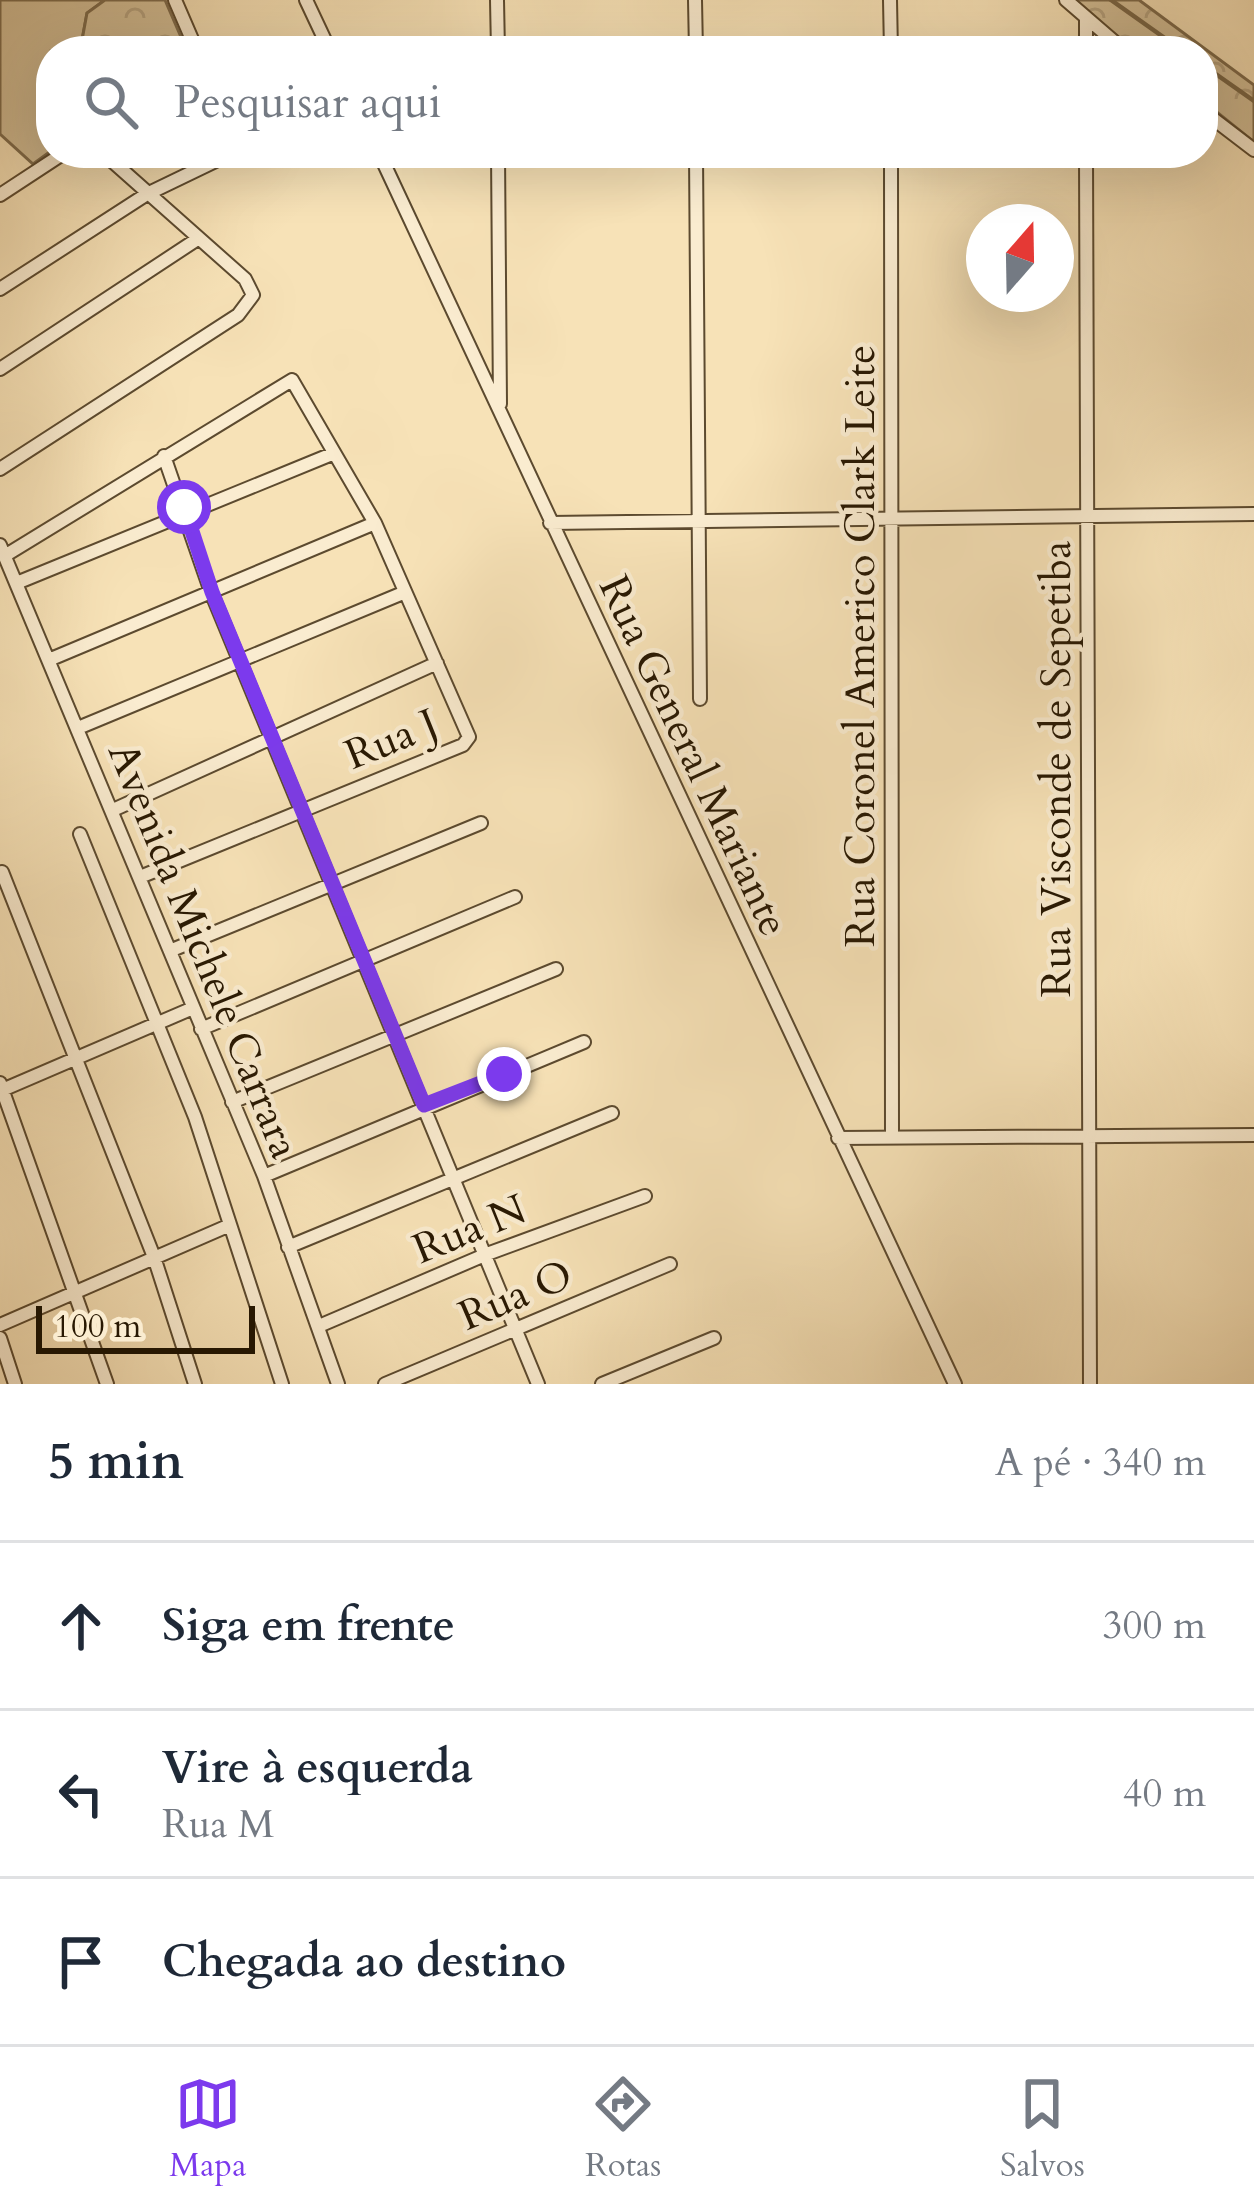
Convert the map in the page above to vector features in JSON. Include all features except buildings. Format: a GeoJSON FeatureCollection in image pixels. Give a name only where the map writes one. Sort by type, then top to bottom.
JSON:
{"type":"FeatureCollection","features":[{"type":"Feature","properties":{"kind":"street"},"geometry":{"type":"LineString","coordinates":[[175,0],[191,36]]}},
{"type":"Feature","properties":{"kind":"street"},"geometry":{"type":"LineString","coordinates":[[306,0],[323,36]]}},
{"type":"Feature","properties":{"kind":"street"},"geometry":{"type":"LineString","coordinates":[[497,0],[497,36]]}},
{"type":"Feature","properties":{"kind":"street"},"geometry":{"type":"LineString","coordinates":[[695,0],[695,36]]}},
{"type":"Feature","properties":{"kind":"street"},"geometry":{"type":"LineString","coordinates":[[890,0],[891,36]]}},
{"type":"Feature","properties":{"kind":"street"},"geometry":{"type":"LineString","coordinates":[[1066,0],[1106,36]]}},
{"type":"Feature","properties":{"kind":"street"},"geometry":{"type":"LineString","coordinates":[[1086,20],[1086,36]]}},
{"type":"Feature","properties":{"kind":"street"},"geometry":{"type":"LineString","coordinates":[[1218,122],[1254,150]]}},
{"type":"Feature","properties":{"kind":"street"},"geometry":{"type":"LineString","coordinates":[[0,195],[41,168]]}},
{"type":"Feature","properties":{"kind":"street"},"geometry":{"type":"LineString","coordinates":[[0,470],[238,315],[253,296],[250,284],[119,168]]}},
{"type":"Feature","properties":{"kind":"street"},"geometry":{"type":"LineString","coordinates":[[0,289],[147,194],[201,168]]}},
{"type":"Feature","properties":{"kind":"street","name":"Rua General Mariante"},"geometry":{"type":"LineString","coordinates":[[386,168],[955,1384]]}},
{"type":"Feature","properties":{"kind":"street"},"geometry":{"type":"LineString","coordinates":[[498,168],[500,410]]}},
{"type":"Feature","properties":{"kind":"street"},"geometry":{"type":"LineString","coordinates":[[696,168],[700,699]]}},
{"type":"Feature","properties":{"kind":"street","name":"Rua Coronel Americo Clark Leite"},"geometry":{"type":"LineString","coordinates":[[891,168],[892,1138]]}},
{"type":"Feature","properties":{"kind":"street","name":"Rua Visconde de Sepetiba"},"geometry":{"type":"LineString","coordinates":[[1086,168],[1090,1384]]}},
{"type":"Feature","properties":{"kind":"street"},"geometry":{"type":"LineString","coordinates":[[0,369],[196,240]]}},
{"type":"Feature","properties":{"kind":"street"},"geometry":{"type":"LineString","coordinates":[[3,550],[288,379],[296,382],[332,454],[376,523],[437,663],[113,810]]}},
{"type":"Feature","properties":{"kind":"street"},"geometry":{"type":"LineString","coordinates":[[19,582],[332,454]]}},
{"type":"Feature","properties":{"kind":"street"},"geometry":{"type":"LineString","coordinates":[[164,456],[212,592],[538,1384]]}},
{"type":"Feature","properties":{"kind":"street"},"geometry":{"type":"LineString","coordinates":[[550,523],[1254,514]]}},
{"type":"Feature","properties":{"kind":"street"},"geometry":{"type":"LineString","coordinates":[[51,659],[376,523]]}},
{"type":"Feature","properties":{"kind":"street","name":"Avenida Michele Carrara"},"geometry":{"type":"LineString","coordinates":[[3,550],[264,1176],[338,1384]]}},
{"type":"Feature","properties":{"kind":"street"},"geometry":{"type":"LineString","coordinates":[[78,728],[403,593]]}},
{"type":"Feature","properties":{"kind":"street","name":"Rua J"},"geometry":{"type":"LineString","coordinates":[[140,877],[468,742],[437,663]]}},
{"type":"Feature","properties":{"kind":"street"},"geometry":{"type":"LineString","coordinates":[[172,950],[481,824]]}},
{"type":"Feature","properties":{"kind":"street"},"geometry":{"type":"LineString","coordinates":[[80,834],[158,1022],[282,1384]]}},
{"type":"Feature","properties":{"kind":"street"},"geometry":{"type":"LineString","coordinates":[[2,872],[154,1257],[195,1384]]}},
{"type":"Feature","properties":{"kind":"street"},"geometry":{"type":"LineString","coordinates":[[201,1029],[515,897]]}},
{"type":"Feature","properties":{"kind":"street"},"geometry":{"type":"LineString","coordinates":[[232,1102],[556,969]]}},
{"type":"Feature","properties":{"kind":"street"},"geometry":{"type":"LineString","coordinates":[[107,1384],[1,1088],[193,1008]]}},
{"type":"Feature","properties":{"kind":"street"},"geometry":{"type":"LineString","coordinates":[[264,1176],[424,1105],[584,1042]]}},
{"type":"Feature","properties":{"kind":"street"},"geometry":{"type":"LineString","coordinates":[[288,1247],[612,1113]]}},
{"type":"Feature","properties":{"kind":"street"},"geometry":{"type":"LineString","coordinates":[[838,1138],[1254,1135]]}},
{"type":"Feature","properties":{"kind":"street","name":"Rua N"},"geometry":{"type":"LineString","coordinates":[[320,1326],[487,1254],[645,1196]]}},
{"type":"Feature","properties":{"kind":"street"},"geometry":{"type":"LineString","coordinates":[[0,1325],[230,1225]]}},
{"type":"Feature","properties":{"kind":"street","name":"Rua O"},"geometry":{"type":"LineString","coordinates":[[385,1384],[670,1264]]}},
{"type":"Feature","properties":{"kind":"street"},"geometry":{"type":"LineString","coordinates":[[0,1338],[15,1384]]}},
{"type":"Feature","properties":{"kind":"street"},"geometry":{"type":"LineString","coordinates":[[602,1384],[714,1338]]}},
{"type":"Feature","properties":{"kind":"green space"},"geometry":{"type":"Polygon","coordinates":[[[0,0],[105,0],[87,13],[83,36],[36,36],[36,162],[0,134],[0,0]]]}},
{"type":"Feature","properties":{"kind":"green space"},"geometry":{"type":"Polygon","coordinates":[[[105,0],[165,0],[181,36],[83,36],[87,13],[105,0]]]}},
{"type":"Feature","properties":{"kind":"green space"},"geometry":{"type":"Polygon","coordinates":[[[1073,0],[1139,0],[1188,36],[1117,36],[1073,0]]]}},
{"type":"Feature","properties":{"kind":"green space"},"geometry":{"type":"Polygon","coordinates":[[[1218,58],[1254,85],[1254,142],[1218,113],[1218,58]]]}},
{"type":"Feature","properties":{"kind":"waterway"},"geometry":{"type":"LineString","coordinates":[[1111,0],[1162,36]]}},
{"type":"Feature","properties":{"kind":"waterway"},"geometry":{"type":"LineString","coordinates":[[1218,76],[1254,101]]}},
{"type":"Feature","properties":{"kind":"route"},"geometry":{"type":"LineString","coordinates":[[184,507],[212,592],[424,1105],[504,1074]]}}]}
